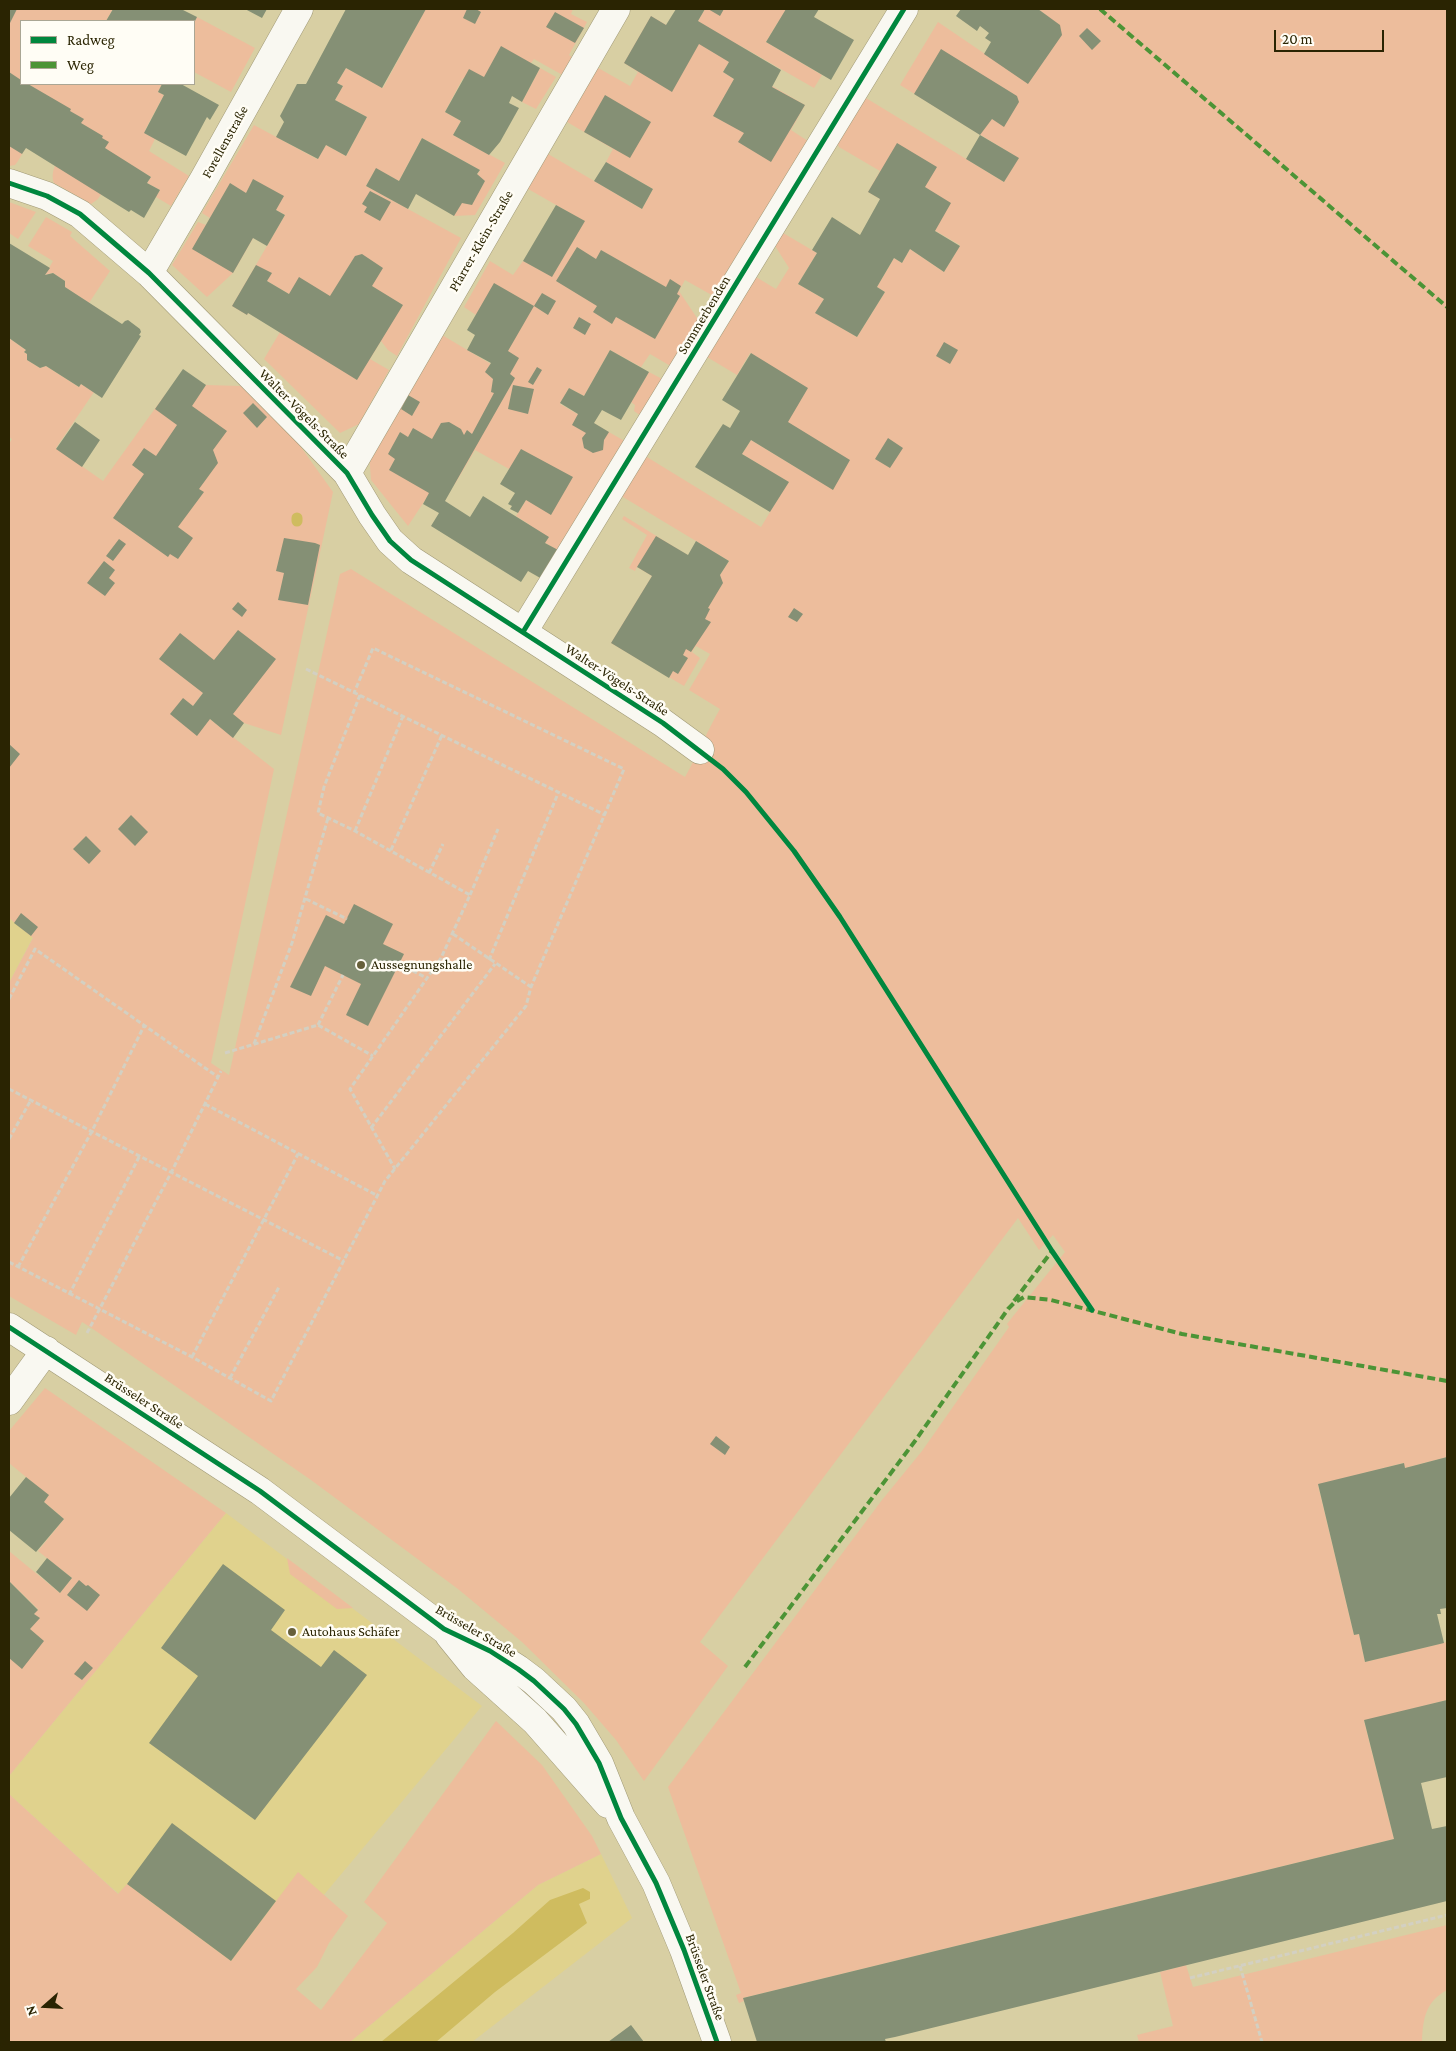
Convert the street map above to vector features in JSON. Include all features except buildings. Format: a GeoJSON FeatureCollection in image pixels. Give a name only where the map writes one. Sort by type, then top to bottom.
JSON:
{"type":"FeatureCollection","features":[{"type":"Feature","properties":{"kind":"street","name":"Forellenstraße"},"geometry":{"type":"LineString","coordinates":[[148,273],[204,180],[298,9]]}},
{"type":"Feature","properties":{"kind":"street","name":"Pfarrer-Klein-Straße"},"geometry":{"type":"LineString","coordinates":[[347,473],[616,9]]}},
{"type":"Feature","properties":{"kind":"street","name":"Sommerbenden"},"geometry":{"type":"LineString","coordinates":[[523,632],[904,9]]}},
{"type":"Feature","properties":{"kind":"street","name":"Walter-Vögels-Straße"},"geometry":{"type":"LineString","coordinates":[[9,183],[46,196],[80,214],[148,273],[347,473],[390,541],[411,560],[663,722],[700,750]]}},
{"type":"Feature","properties":{"kind":"street","name":"Brüsseler Straße"},"geometry":{"type":"LineString","coordinates":[[9,1327],[260,1491],[444,1629],[490,1651],[518,1669],[564,1709],[576,1724],[599,1763],[621,1818],[656,1883],[684,1950],[717,2042]]}},
{"type":"Feature","properties":{"kind":"street"},"geometry":{"type":"LineString","coordinates":[[9,1401],[46,1350]]}},
{"type":"Feature","properties":{"kind":"path"},"geometry":{"type":"LineString","coordinates":[[9,1262],[69,1295],[192,1357],[271,1401],[385,1181],[526,1006],[531,987],[624,769],[373,648],[354,693]]}},
{"type":"Feature","properties":{"kind":"path"},"geometry":{"type":"LineString","coordinates":[[306,669],[605,815]]}},
{"type":"Feature","properties":{"kind":"path"},"geometry":{"type":"LineString","coordinates":[[360,696],[324,787],[318,813],[355,830],[470,895]]}},
{"type":"Feature","properties":{"kind":"path"},"geometry":{"type":"LineString","coordinates":[[355,830],[403,716]]}},
{"type":"Feature","properties":{"kind":"path"},"geometry":{"type":"LineString","coordinates":[[391,850],[442,734]]}},
{"type":"Feature","properties":{"kind":"path"},"geometry":{"type":"LineString","coordinates":[[489,960],[559,791]]}},
{"type":"Feature","properties":{"kind":"path"},"geometry":{"type":"LineString","coordinates":[[254,1044],[292,943],[328,818]]}},
{"type":"Feature","properties":{"kind":"path"},"geometry":{"type":"LineString","coordinates":[[395,1170],[350,1089],[441,958],[498,829]]}},
{"type":"Feature","properties":{"kind":"path"},"geometry":{"type":"LineString","coordinates":[[430,873],[443,844]]}},
{"type":"Feature","properties":{"kind":"path"},"geometry":{"type":"LineString","coordinates":[[306,899],[347,919]]}},
{"type":"Feature","properties":{"kind":"path"},"geometry":{"type":"LineString","coordinates":[[453,934],[531,987]]}},
{"type":"Feature","properties":{"kind":"path"},"geometry":{"type":"LineString","coordinates":[[9,999],[35,949],[218,1077]]}},
{"type":"Feature","properties":{"kind":"path"},"geometry":{"type":"LineString","coordinates":[[399,964],[428,978]]}},
{"type":"Feature","properties":{"kind":"path"},"geometry":{"type":"LineString","coordinates":[[371,1128],[496,964]]}},
{"type":"Feature","properties":{"kind":"path"},"geometry":{"type":"LineString","coordinates":[[318,1025],[343,975]]}},
{"type":"Feature","properties":{"kind":"path"},"geometry":{"type":"LineString","coordinates":[[225,1053],[318,1025],[373,1056]]}},
{"type":"Feature","properties":{"kind":"path"},"geometry":{"type":"LineString","coordinates":[[18,1267],[92,1131],[144,1026]]}},
{"type":"Feature","properties":{"kind":"path"},"geometry":{"type":"LineString","coordinates":[[87,1333],[172,1171],[221,1071]]}},
{"type":"Feature","properties":{"kind":"path"},"geometry":{"type":"LineString","coordinates":[[9,1088],[344,1261]]}},
{"type":"Feature","properties":{"kind":"path"},"geometry":{"type":"LineString","coordinates":[[9,1139],[31,1100]]}},
{"type":"Feature","properties":{"kind":"path"},"geometry":{"type":"LineString","coordinates":[[205,1104],[378,1196]]}},
{"type":"Feature","properties":{"kind":"path"},"geometry":{"type":"LineString","coordinates":[[192,1357],[298,1154]]}},
{"type":"Feature","properties":{"kind":"path"},"geometry":{"type":"LineString","coordinates":[[69,1295],[140,1155]]}},
{"type":"Feature","properties":{"kind":"path"},"geometry":{"type":"LineString","coordinates":[[230,1378],[278,1287]]}},
{"type":"Feature","properties":{"kind":"path"},"geometry":{"type":"LineString","coordinates":[[1190,1978],[1447,1915]]}},
{"type":"Feature","properties":{"kind":"path"},"geometry":{"type":"LineString","coordinates":[[1240,1966],[1262,2042]]}},
{"type":"Feature","properties":{"kind":"shaded area"},"geometry":{"type":"Polygon","coordinates":[[[9,9],[113,9],[107,20],[20,20],[20,85],[162,85],[158,92],[164,95],[145,130],[165,141],[164,144],[155,139],[149,151],[189,176],[171,206],[156,197],[160,190],[147,183],[151,177],[123,160],[98,199],[91,204],[54,183],[53,171],[55,165],[73,137],[54,100],[18,161],[15,165],[9,166],[9,9]]]}},
{"type":"Feature","properties":{"kind":"shaded area"},"geometry":{"type":"Polygon","coordinates":[[[424,9],[573,9],[571,14],[587,22],[569,55],[576,60],[566,77],[534,59],[531,63],[479,86],[463,78],[445,112],[461,121],[453,135],[505,163],[475,215],[454,216],[480,170],[422,138],[399,181],[376,169],[366,186],[461,238],[397,356],[388,350],[381,341],[370,359],[389,370],[359,424],[340,433],[264,359],[299,300],[267,281],[247,315],[232,306],[285,215],[271,207],[233,273],[207,297],[172,265],[198,222],[206,225],[210,218],[202,213],[254,125],[317,159],[326,145],[346,156],[367,117],[335,100],[343,86],[337,83],[346,68],[383,88],[424,9]]]}},
{"type":"Feature","properties":{"kind":"shaded area"},"geometry":{"type":"Polygon","coordinates":[[[705,9],[795,9],[785,26],[778,22],[766,42],[822,75],[814,88],[739,45],[723,72],[734,79],[741,68],[805,105],[791,130],[811,143],[717,298],[685,280],[679,291],[701,324],[674,368],[650,354],[641,367],[610,350],[584,396],[569,388],[560,404],[628,443],[561,553],[527,531],[530,525],[516,516],[536,484],[475,450],[455,484],[441,476],[408,526],[371,480],[369,453],[437,332],[506,373],[508,352],[476,315],[464,307],[490,261],[513,275],[523,261],[552,276],[584,221],[523,186],[543,151],[642,209],[653,189],[606,162],[613,149],[562,119],[593,65],[630,86],[638,72],[624,63],[651,16],[699,44],[698,21],[705,9]]]}},
{"type":"Feature","properties":{"kind":"shaded area"},"geometry":{"type":"Polygon","coordinates":[[[1038,9],[1447,9],[1447,1457],[1405,1468],[1403,1463],[1318,1485],[1354,1635],[1359,1634],[1365,1662],[1447,1642],[1447,1700],[1364,1721],[1394,1839],[743,1998],[744,2001],[739,2003],[736,1995],[741,1993],[668,1787],[882,1500],[922,1451],[1009,1327],[1007,1324],[1065,1252],[1053,1235],[1039,1250],[1018,1218],[700,1642],[728,1666],[644,1781],[616,1740],[584,1703],[522,1642],[458,1589],[311,1480],[90,1327],[82,1322],[76,1335],[9,1296],[9,983],[33,938],[9,918],[9,444],[12,439],[9,437],[9,338],[26,350],[24,352],[27,354],[27,360],[40,368],[46,366],[79,387],[81,384],[94,392],[56,448],[103,481],[164,396],[187,412],[206,385],[241,386],[293,436],[333,492],[281,735],[244,723],[203,693],[193,706],[274,769],[211,1063],[229,1075],[340,574],[351,569],[685,777],[720,709],[689,690],[710,654],[696,646],[692,652],[700,658],[684,686],[611,643],[652,576],[637,567],[635,571],[629,568],[647,535],[622,519],[624,516],[720,575],[729,561],[618,494],[642,454],[761,527],[788,482],[742,454],[751,440],[807,474],[781,434],[758,358],[750,353],[737,375],[702,354],[751,274],[776,289],[789,268],[772,241],[778,230],[817,253],[798,284],[824,299],[816,313],[857,337],[885,292],[877,287],[894,258],[902,263],[910,249],[944,272],[960,245],[868,192],[880,171],[839,147],[837,142],[861,95],[1004,182],[1018,158],[900,85],[938,22],[988,56],[1020,52],[1046,15],[1038,9]]]}},
{"type":"Feature","properties":{"kind":"shaded area"},"geometry":{"type":"Polygon","coordinates":[[[197,17],[255,48],[231,92],[195,73],[195,21],[197,17]]]}},
{"type":"Feature","properties":{"kind":"shaded area"},"geometry":{"type":"Polygon","coordinates":[[[540,68],[556,77],[536,109],[522,102],[540,68]]]}},
{"type":"Feature","properties":{"kind":"shaded area"},"geometry":{"type":"Polygon","coordinates":[[[9,202],[36,212],[18,239],[9,233],[9,202]]]}},
{"type":"Feature","properties":{"kind":"shaded area"},"geometry":{"type":"Polygon","coordinates":[[[46,217],[72,232],[70,236],[110,271],[89,303],[65,287],[65,281],[53,273],[45,275],[53,261],[28,246],[46,217]]]}},
{"type":"Feature","properties":{"kind":"shaded area"},"geometry":{"type":"Polygon","coordinates":[[[649,372],[666,381],[644,418],[634,411],[635,405],[631,402],[649,372]]]}},
{"type":"Feature","properties":{"kind":"shaded area"},"geometry":{"type":"Polygon","coordinates":[[[9,918],[33,937],[9,983],[9,918]]]}},
{"type":"Feature","properties":{"kind":"shaded area"},"geometry":{"type":"Polygon","coordinates":[[[45,1388],[226,1513],[9,1776],[9,1658],[22,1668],[30,1629],[39,1618],[34,1614],[38,1609],[9,1581],[9,1551],[60,1593],[72,1578],[38,1551],[64,1519],[44,1502],[48,1495],[9,1463],[9,1431],[45,1388]]]}},
{"type":"Feature","properties":{"kind":"shaded area"},"geometry":{"type":"Polygon","coordinates":[[[226,1513],[482,1706],[245,1989],[232,1993],[103,1880],[9,1794],[9,1776],[226,1513]]]}},
{"type":"Feature","properties":{"kind":"shaded area"},"geometry":{"type":"Polygon","coordinates":[[[287,1558],[353,1608],[337,1609],[290,1574],[287,1558]]]}},
{"type":"Feature","properties":{"kind":"shaded area"},"geometry":{"type":"Polygon","coordinates":[[[496,1721],[542,1765],[592,1836],[601,1854],[538,1885],[350,2042],[9,2042],[9,1794],[118,1894],[127,1884],[231,1961],[298,1872],[348,1916],[329,1943],[317,1967],[296,1989],[321,2010],[387,1923],[364,1902],[496,1721]]]}},
{"type":"Feature","properties":{"kind":"shaded area"},"geometry":{"type":"Polygon","coordinates":[[[601,1854],[632,1918],[472,2042],[350,2042],[538,1885],[601,1854]]]}},
{"type":"Feature","properties":{"kind":"shaded area"},"geometry":{"type":"Polygon","coordinates":[[[583,1888],[590,1892],[590,1899],[579,1904],[587,1923],[495,1992],[436,2042],[381,2042],[550,1900],[583,1888]]]}},
{"type":"Feature","properties":{"kind":"shaded area"},"geometry":{"type":"Polygon","coordinates":[[[1447,1925],[1447,1990],[1434,2000],[1427,2012],[1423,2026],[1422,2042],[1139,2042],[1137,2035],[1173,2026],[1160,1972],[1186,1965],[1193,1987],[1447,1925]]]}},
{"type":"Feature","properties":{"kind":"marked path"},"geometry":{"type":"LineString","coordinates":[[1100,9],[1447,307]]}},
{"type":"Feature","properties":{"kind":"marked path"},"geometry":{"type":"LineString","coordinates":[[1014,1301],[1052,1251]]}},
{"type":"Feature","properties":{"kind":"marked path"},"geometry":{"type":"LineString","coordinates":[[745,1667],[915,1441],[1008,1309],[1024,1297],[1051,1300],[1182,1334],[1447,1381]]}},
{"type":"Feature","properties":{"kind":"cycle path"},"geometry":{"type":"LineString","coordinates":[[523,632],[904,9]]}},
{"type":"Feature","properties":{"kind":"cycle path"},"geometry":{"type":"LineString","coordinates":[[9,183],[47,196],[80,214],[149,273],[347,473],[390,541],[411,560],[663,723],[723,769],[746,792],[794,851],[840,917],[1052,1251],[1092,1310]]}},
{"type":"Feature","properties":{"kind":"cycle path"},"geometry":{"type":"LineString","coordinates":[[9,1327],[260,1491],[444,1629],[490,1651],[518,1669],[564,1709],[576,1724],[599,1763],[621,1818],[656,1883],[684,1950],[717,2042]]}},
{"type":"Feature","properties":{"kind":"place","name":"Aussegnungshalle"},"geometry":{"type":"Point","coordinates":[361,965]}},
{"type":"Feature","properties":{"kind":"place","name":"Autohaus Schäfer"},"geometry":{"type":"Point","coordinates":[292,1632]}}]}
